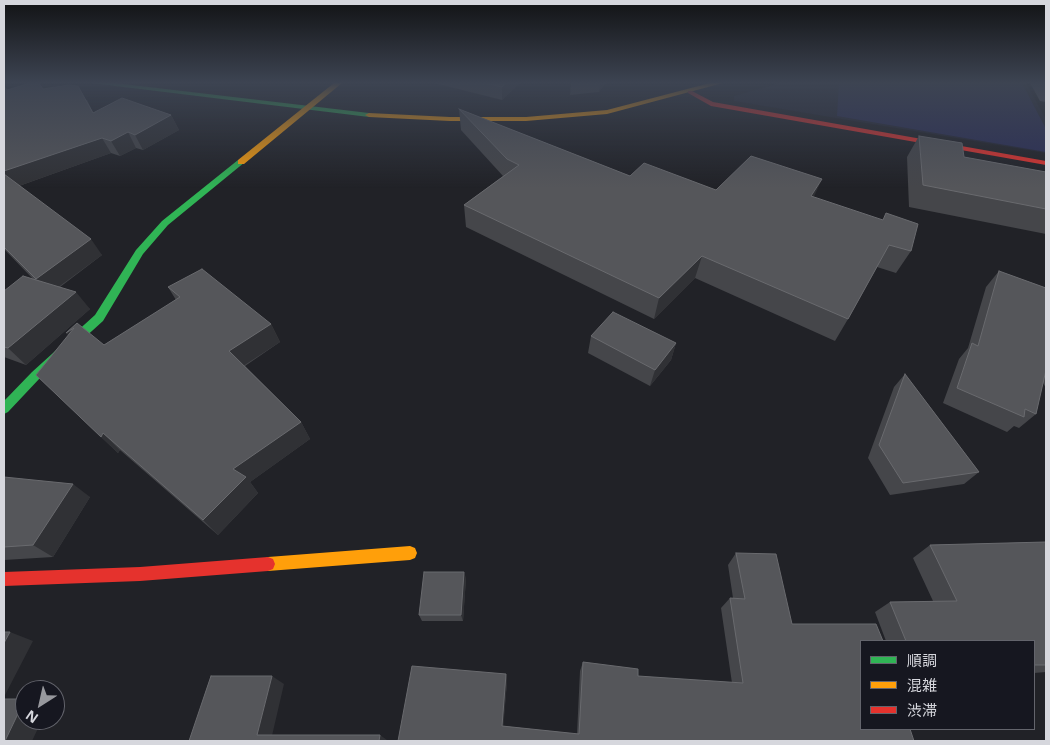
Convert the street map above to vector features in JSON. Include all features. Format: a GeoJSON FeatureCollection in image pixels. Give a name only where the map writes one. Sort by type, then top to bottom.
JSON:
{"type":"FeatureCollection","features":[{"type":"Feature","properties":{"kind":"main road"},"geometry":{"type":"LineString","coordinates":[[4,408],[36,375],[99,318],[139,252],[164,223],[297,118]]}},
{"type":"Feature","properties":{"kind":"main road"},"geometry":{"type":"LineString","coordinates":[[426,118],[540,118]]}},
{"type":"Feature","properties":{"kind":"main road"},"geometry":{"type":"LineString","coordinates":[[790,118],[1046,163]]}},
{"type":"Feature","properties":{"kind":"main road"},"geometry":{"type":"LineString","coordinates":[[4,579],[140,574],[410,553]]}},
{"type":"Feature","properties":{"kind":"shaded area"},"geometry":{"type":"Polygon","coordinates":[[[835,118],[1045,118],[1046,153],[835,118]]]}},
{"type":"Feature","properties":{"kind":"shaded area"},"geometry":{"type":"Polygon","coordinates":[[[847,118],[1040,118],[1046,129],[1046,152],[847,118]]]}},
{"type":"Feature","properties":{"kind":"building"},"geometry":{"type":"Polygon","coordinates":[[[4,118],[166,118],[135,135],[128,132],[111,141],[102,138],[4,171],[4,118]]]}},
{"type":"Feature","properties":{"kind":"building"},"geometry":{"type":"Polygon","coordinates":[[[467,118],[481,118],[630,176],[644,163],[716,190],[751,156],[822,179],[811,196],[883,220],[886,213],[918,224],[911,251],[889,245],[848,319],[702,256],[659,298],[464,205],[519,165],[507,159],[467,118]]]}},
{"type":"Feature","properties":{"kind":"building"},"geometry":{"type":"Polygon","coordinates":[[[919,136],[962,143],[964,157],[1046,172],[1046,209],[923,185],[919,136]]]}},
{"type":"Feature","properties":{"kind":"building"},"geometry":{"type":"Polygon","coordinates":[[[4,174],[91,239],[36,279],[4,247],[4,174]]]}},
{"type":"Feature","properties":{"kind":"building"},"geometry":{"type":"Polygon","coordinates":[[[202,269],[271,324],[229,351],[301,422],[233,469],[246,477],[203,520],[103,433],[101,437],[36,375],[74,328],[66,333],[77,323],[104,345],[180,297],[168,287],[202,269]]]}},
{"type":"Feature","properties":{"kind":"building"},"geometry":{"type":"Polygon","coordinates":[[[999,271],[1046,288],[1046,370],[1036,414],[1025,409],[1024,417],[957,388],[972,343],[978,346],[999,271]]]}},
{"type":"Feature","properties":{"kind":"building"},"geometry":{"type":"Polygon","coordinates":[[[23,276],[76,292],[8,348],[4,347],[4,291],[23,276]]]}},
{"type":"Feature","properties":{"kind":"building"},"geometry":{"type":"Polygon","coordinates":[[[613,312],[676,343],[655,370],[591,336],[613,312]]]}},
{"type":"Feature","properties":{"kind":"building"},"geometry":{"type":"Polygon","coordinates":[[[905,374],[979,472],[903,483],[879,445],[905,374]]]}},
{"type":"Feature","properties":{"kind":"building"},"geometry":{"type":"Polygon","coordinates":[[[4,477],[73,484],[33,545],[4,547],[4,477]]]}},
{"type":"Feature","properties":{"kind":"building"},"geometry":{"type":"Polygon","coordinates":[[[1046,542],[1046,665],[1035,665],[1035,640],[906,640],[890,602],[957,601],[930,545],[1046,542]]]}},
{"type":"Feature","properties":{"kind":"building"},"geometry":{"type":"Polygon","coordinates":[[[736,553],[776,554],[792,624],[876,624],[883,640],[860,640],[860,730],[910,730],[914,741],[398,741],[412,666],[506,674],[502,726],[579,734],[583,662],[638,669],[638,676],[743,683],[730,598],[745,599],[736,553]]]}},
{"type":"Feature","properties":{"kind":"building"},"geometry":{"type":"Polygon","coordinates":[[[424,572],[464,572],[461,615],[419,615],[424,572]]]}},
{"type":"Feature","properties":{"kind":"building"},"geometry":{"type":"Polygon","coordinates":[[[4,632],[10,632],[4,643],[4,632]]]}},
{"type":"Feature","properties":{"kind":"building"},"geometry":{"type":"Polygon","coordinates":[[[211,676],[272,676],[257,735],[380,735],[379,741],[189,741],[211,676]]]}},
{"type":"Feature","properties":{"kind":"building"},"geometry":{"type":"Polygon","coordinates":[[[4,699],[15,699],[15,720],[4,741],[4,699]]]}},
{"type":"Feature","properties":{"kind":"traffic: fast"},"geometry":{"type":"LineString","coordinates":[[4,409],[36,375],[99,318],[139,252],[165,223],[241,162]]}},
{"type":"Feature","properties":{"kind":"traffic: slow"},"geometry":{"type":"LineString","coordinates":[[241,162],[296,118]]}},
{"type":"Feature","properties":{"kind":"traffic: slow"},"geometry":{"type":"LineString","coordinates":[[425,118],[540,118]]}},
{"type":"Feature","properties":{"kind":"traffic: slow"},"geometry":{"type":"LineString","coordinates":[[268,564],[410,553]]}},
{"type":"Feature","properties":{"kind":"traffic: jam"},"geometry":{"type":"LineString","coordinates":[[789,118],[1046,163]]}},
{"type":"Feature","properties":{"kind":"traffic: jam"},"geometry":{"type":"LineString","coordinates":[[4,579],[140,574],[268,564]]}}]}
